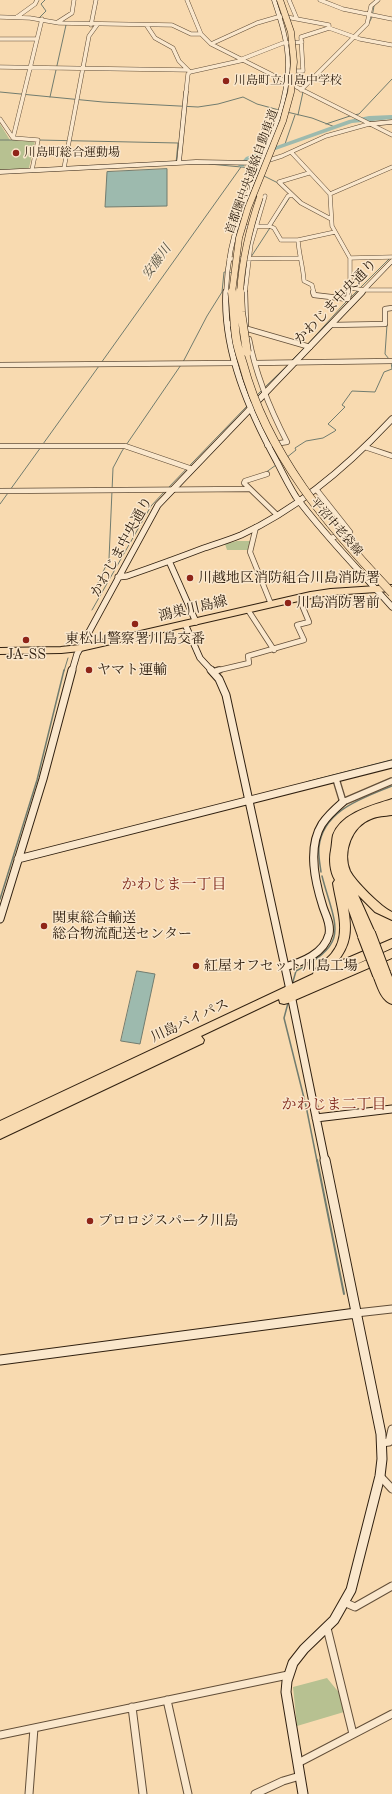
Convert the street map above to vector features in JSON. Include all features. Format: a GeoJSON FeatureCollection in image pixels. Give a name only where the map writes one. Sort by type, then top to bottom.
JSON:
{"type":"FeatureCollection","features":[{"type":"Feature","properties":{"kind":"highway","name":"首都圏中央連絡自動車道"},"geometry":{"type":"LineString","coordinates":[[280,0],[292,38],[294,75],[286,115],[249,207],[237,249],[233,290],[233,310],[238,346],[246,378],[258,410],[294,477],[335,532],[392,593]]}},
{"type":"Feature","properties":{"kind":"highway","name":"首都圏中央連絡自動車道"},"geometry":{"type":"LineString","coordinates":[[285,0],[298,41],[298,90],[292,115],[256,208],[243,254],[240,310],[245,346],[253,377],[264,408],[295,465],[333,519],[392,584]]}},
{"type":"Feature","properties":{"kind":"highway"},"geometry":{"type":"LineString","coordinates":[[392,803],[369,810],[349,821],[338,835],[335,855],[341,873],[349,885],[381,974],[384,990],[392,1000]]}},
{"type":"Feature","properties":{"kind":"highway"},"geometry":{"type":"LineString","coordinates":[[304,982],[326,967],[337,955],[346,940],[346,923],[341,873],[342,847],[345,838],[353,827],[365,817],[392,811]]}},
{"type":"Feature","properties":{"kind":"highway"},"geometry":{"type":"LineString","coordinates":[[341,873],[379,909],[392,916]]}},
{"type":"Feature","properties":{"kind":"highway","name":"川島バイパス"},"geometry":{"type":"LineString","coordinates":[[0,1134],[290,994],[304,982],[392,943]]}},
{"type":"Feature","properties":{"kind":"highway","name":"川島バイパス"},"geometry":{"type":"LineString","coordinates":[[0,1126],[290,994],[389,955]]}},
{"type":"Feature","properties":{"kind":"highway"},"geometry":{"type":"LineString","coordinates":[[381,974],[392,990]]}},
{"type":"Feature","properties":{"kind":"main road","name":"鴻巣川島線"},"geometry":{"type":"LineString","coordinates":[[0,651],[62,650],[80,648],[299,598],[331,592],[392,588]]}},
{"type":"Feature","properties":{"kind":"street"},"geometry":{"type":"LineString","coordinates":[[17,17],[35,4],[37,0]]}},
{"type":"Feature","properties":{"kind":"street"},"geometry":{"type":"LineString","coordinates":[[58,22],[72,13],[74,0]]}},
{"type":"Feature","properties":{"kind":"street"},"geometry":{"type":"LineString","coordinates":[[91,24],[96,0]]}},
{"type":"Feature","properties":{"kind":"street"},"geometry":{"type":"LineString","coordinates":[[187,0],[201,34],[211,44],[392,136]]}},
{"type":"Feature","properties":{"kind":"street"},"geometry":{"type":"LineString","coordinates":[[118,577],[127,576],[240,535],[256,527],[299,500],[250,409],[234,363],[227,323],[225,292],[229,259],[236,227],[280,114],[287,82],[287,42],[281,16],[274,0]]}},
{"type":"Feature","properties":{"kind":"street"},"geometry":{"type":"LineString","coordinates":[[289,0],[297,18]]}},
{"type":"Feature","properties":{"kind":"street"},"geometry":{"type":"LineString","coordinates":[[320,0],[369,15],[392,19]]}},
{"type":"Feature","properties":{"kind":"street"},"geometry":{"type":"LineString","coordinates":[[329,3],[335,0]]}},
{"type":"Feature","properties":{"kind":"street"},"geometry":{"type":"LineString","coordinates":[[301,90],[367,24],[371,6],[378,0]]}},
{"type":"Feature","properties":{"kind":"street"},"geometry":{"type":"LineString","coordinates":[[211,44],[257,23],[281,16],[327,24],[329,25],[328,28]]}},
{"type":"Feature","properties":{"kind":"street"},"geometry":{"type":"LineString","coordinates":[[0,17],[42,19],[58,22],[97,25],[172,25],[191,34],[201,34]]}},
{"type":"Feature","properties":{"kind":"street"},"geometry":{"type":"LineString","coordinates":[[13,138],[42,19]]}},
{"type":"Feature","properties":{"kind":"street"},"geometry":{"type":"LineString","coordinates":[[64,168],[89,36],[97,25]]}},
{"type":"Feature","properties":{"kind":"street"},"geometry":{"type":"LineString","coordinates":[[147,26],[156,38],[173,48],[179,61],[189,71]]}},
{"type":"Feature","properties":{"kind":"street"},"geometry":{"type":"LineString","coordinates":[[288,71],[303,71],[302,37],[328,28],[355,37],[392,45]]}},
{"type":"Feature","properties":{"kind":"street"},"geometry":{"type":"LineString","coordinates":[[0,39],[36,39]]}},
{"type":"Feature","properties":{"kind":"street"},"geometry":{"type":"LineString","coordinates":[[0,67],[189,71],[243,60],[287,42],[302,42]]}},
{"type":"Feature","properties":{"kind":"street"},"geometry":{"type":"LineString","coordinates":[[179,162],[189,71]]}},
{"type":"Feature","properties":{"kind":"street"},"geometry":{"type":"LineString","coordinates":[[0,119],[13,138]]}},
{"type":"Feature","properties":{"kind":"street"},"geometry":{"type":"LineString","coordinates":[[0,172],[179,162],[261,162],[283,156],[321,138],[367,123],[392,122]]}},
{"type":"Feature","properties":{"kind":"street"},"geometry":{"type":"LineString","coordinates":[[13,138],[38,140],[32,170]]}},
{"type":"Feature","properties":{"kind":"street"},"geometry":{"type":"LineString","coordinates":[[291,152],[330,194],[331,219],[335,232],[350,258],[350,288],[348,299],[316,296],[312,286],[304,281],[303,263],[300,258],[298,240]]}},
{"type":"Feature","properties":{"kind":"street"},"geometry":{"type":"LineString","coordinates":[[330,194],[392,167]]}},
{"type":"Feature","properties":{"kind":"street"},"geometry":{"type":"LineString","coordinates":[[309,173],[280,181],[295,199],[312,210],[331,219]]}},
{"type":"Feature","properties":{"kind":"street"},"geometry":{"type":"LineString","coordinates":[[269,226],[288,196],[292,195]]}},
{"type":"Feature","properties":{"kind":"street"},"geometry":{"type":"LineString","coordinates":[[265,196],[255,226],[247,258],[245,278],[247,328],[255,363],[275,421],[287,442],[268,444]]}},
{"type":"Feature","properties":{"kind":"street"},"geometry":{"type":"LineString","coordinates":[[236,227],[269,226],[274,228],[281,240],[298,240],[335,232]]}},
{"type":"Feature","properties":{"kind":"street"},"geometry":{"type":"LineString","coordinates":[[350,258],[392,257]]}},
{"type":"Feature","properties":{"kind":"street"},"geometry":{"type":"LineString","coordinates":[[229,259],[300,258]]}},
{"type":"Feature","properties":{"kind":"street","name":"かわじま中央通り"},"geometry":{"type":"LineString","coordinates":[[0,919],[43,779],[71,672],[80,648],[158,505],[331,325],[361,290],[392,262]]}},
{"type":"Feature","properties":{"kind":"street"},"geometry":{"type":"LineString","coordinates":[[350,288],[361,290],[392,290]]}},
{"type":"Feature","properties":{"kind":"street"},"geometry":{"type":"LineString","coordinates":[[331,325],[385,324],[385,309],[392,308]]}},
{"type":"Feature","properties":{"kind":"street"},"geometry":{"type":"LineString","coordinates":[[227,323],[310,347]]}},
{"type":"Feature","properties":{"kind":"street"},"geometry":{"type":"LineString","coordinates":[[255,363],[392,361]]}},
{"type":"Feature","properties":{"kind":"street"},"geometry":{"type":"LineString","coordinates":[[0,365],[234,363]]}},
{"type":"Feature","properties":{"kind":"street","name":"平沼中老袋線"},"geometry":{"type":"LineString","coordinates":[[392,419],[338,473],[299,500],[392,607]]}},
{"type":"Feature","properties":{"kind":"street"},"geometry":{"type":"LineString","coordinates":[[0,446],[120,446],[192,469]]}},
{"type":"Feature","properties":{"kind":"street"},"geometry":{"type":"LineString","coordinates":[[365,447],[392,456]]}},
{"type":"Feature","properties":{"kind":"street"},"geometry":{"type":"LineString","coordinates":[[267,474],[244,482],[249,489],[276,514]]}},
{"type":"Feature","properties":{"kind":"street"},"geometry":{"type":"LineString","coordinates":[[0,490],[249,489]]}},
{"type":"Feature","properties":{"kind":"street"},"geometry":{"type":"LineString","coordinates":[[316,489],[350,532],[331,538]]}},
{"type":"Feature","properties":{"kind":"street"},"geometry":{"type":"LineString","coordinates":[[256,527],[250,552],[271,604]]}},
{"type":"Feature","properties":{"kind":"street"},"geometry":{"type":"LineString","coordinates":[[169,561],[196,622]]}},
{"type":"Feature","properties":{"kind":"street"},"geometry":{"type":"LineString","coordinates":[[213,672],[249,664],[248,656],[274,650],[304,640],[297,625],[309,622],[299,598]]}},
{"type":"Feature","properties":{"kind":"street"},"geometry":{"type":"LineString","coordinates":[[248,610],[274,650]]}},
{"type":"Feature","properties":{"kind":"street"},"geometry":{"type":"LineString","coordinates":[[185,624],[200,658],[223,686],[226,695],[285,967],[356,1312],[388,1443]]}},
{"type":"Feature","properties":{"kind":"street"},"geometry":{"type":"LineString","coordinates":[[18,859],[392,764]]}},
{"type":"Feature","properties":{"kind":"street"},"geometry":{"type":"LineString","coordinates":[[336,778],[343,802]]}},
{"type":"Feature","properties":{"kind":"street"},"geometry":{"type":"LineString","coordinates":[[285,967],[308,959],[321,947],[329,935],[328,922],[319,890],[314,863],[314,844],[320,826],[334,809],[343,802],[392,781]]}},
{"type":"Feature","properties":{"kind":"street"},"geometry":{"type":"LineString","coordinates":[[316,1118],[392,1110]]}},
{"type":"Feature","properties":{"kind":"street"},"geometry":{"type":"LineString","coordinates":[[0,1360],[356,1312],[392,1309]]}},
{"type":"Feature","properties":{"kind":"street"},"geometry":{"type":"LineString","coordinates":[[303,1794],[286,1692],[288,1675],[304,1648],[327,1628],[346,1603],[355,1576],[392,1429]]}},
{"type":"Feature","properties":{"kind":"street"},"geometry":{"type":"LineString","coordinates":[[380,1476],[392,1489]]}},
{"type":"Feature","properties":{"kind":"street"},"geometry":{"type":"LineString","coordinates":[[346,1603],[355,1607],[392,1586]]}},
{"type":"Feature","properties":{"kind":"street"},"geometry":{"type":"LineString","coordinates":[[327,1628],[353,1734]]}},
{"type":"Feature","properties":{"kind":"street"},"geometry":{"type":"LineString","coordinates":[[0,1735],[288,1675]]}},
{"type":"Feature","properties":{"kind":"street"},"geometry":{"type":"LineString","coordinates":[[167,1700],[188,1794]]}},
{"type":"Feature","properties":{"kind":"street"},"geometry":{"type":"LineString","coordinates":[[132,1707],[143,1794]]}},
{"type":"Feature","properties":{"kind":"street"},"geometry":{"type":"LineString","coordinates":[[298,1763],[392,1714]]}},
{"type":"Feature","properties":{"kind":"street"},"geometry":{"type":"LineString","coordinates":[[29,1794],[34,1728]]}},
{"type":"Feature","properties":{"kind":"street"},"geometry":{"type":"LineString","coordinates":[[255,1794],[283,1780],[300,1776]]}},
{"type":"Feature","properties":{"kind":"green space","name":"川島町総合運動場"},"geometry":{"type":"Polygon","coordinates":[[[0,124],[10,140],[35,141],[29,168],[0,170],[0,124]]]}},
{"type":"Feature","properties":{"kind":"green space"},"geometry":{"type":"Polygon","coordinates":[[[237,541],[250,541],[248,550],[227,550],[225,544],[237,541]]]}},
{"type":"Feature","properties":{"kind":"green space"},"geometry":{"type":"Polygon","coordinates":[[[327,1678],[341,1695],[344,1712],[297,1726],[293,1687],[327,1678]]]}},
{"type":"Feature","properties":{"kind":"shaded area"},"geometry":{"type":"Polygon","coordinates":[[[167,169],[167,206],[105,207],[107,172],[167,169]]]}},
{"type":"Feature","properties":{"kind":"shaded area"},"geometry":{"type":"Polygon","coordinates":[[[137,971],[155,974],[140,1044],[121,1041],[137,971]]]}},
{"type":"Feature","properties":{"kind":"waterway"},"geometry":{"type":"LineString","coordinates":[[38,19],[46,11],[41,4],[45,0]]}},
{"type":"Feature","properties":{"kind":"waterway"},"geometry":{"type":"LineString","coordinates":[[368,25],[372,17],[374,6]]}},
{"type":"Feature","properties":{"kind":"waterway"},"geometry":{"type":"LineString","coordinates":[[50,97],[66,25]]}},
{"type":"Feature","properties":{"kind":"waterway"},"geometry":{"type":"LineString","coordinates":[[337,56],[360,33]]}},
{"type":"Feature","properties":{"kind":"waterway"},"geometry":{"type":"LineString","coordinates":[[354,115],[359,114],[392,79]]}},
{"type":"Feature","properties":{"kind":"waterway"},"geometry":{"type":"LineString","coordinates":[[0,92],[50,97]]}},
{"type":"Feature","properties":{"kind":"waterway"},"geometry":{"type":"LineString","coordinates":[[298,115],[303,92]]}},
{"type":"Feature","properties":{"kind":"waterway"},"geometry":{"type":"LineString","coordinates":[[50,97],[103,102],[198,107],[218,104],[243,97],[257,104],[279,110]]}},
{"type":"Feature","properties":{"kind":"waterway"},"geometry":{"type":"LineString","coordinates":[[287,112],[298,115]]}},
{"type":"Feature","properties":{"kind":"waterway"},"geometry":{"type":"LineString","coordinates":[[285,144],[295,115]]}},
{"type":"Feature","properties":{"kind":"waterway"},"geometry":{"type":"LineString","coordinates":[[298,115],[327,124]]}},
{"type":"Feature","properties":{"kind":"waterway"},"geometry":{"type":"LineString","coordinates":[[327,124],[350,116]]}},
{"type":"Feature","properties":{"kind":"waterway","name":"安藤川"},"geometry":{"type":"LineString","coordinates":[[241,166],[248,158],[351,121],[369,118],[392,117]]}},
{"type":"Feature","properties":{"kind":"waterway","name":"安藤川"},"geometry":{"type":"LineString","coordinates":[[327,124],[335,127]]}},
{"type":"Feature","properties":{"kind":"waterway"},"geometry":{"type":"LineString","coordinates":[[0,140],[18,140]]}},
{"type":"Feature","properties":{"kind":"waterway"},"geometry":{"type":"LineString","coordinates":[[38,140],[178,143],[176,163]]}},
{"type":"Feature","properties":{"kind":"waterway"},"geometry":{"type":"LineString","coordinates":[[209,164],[252,168],[256,171]]}},
{"type":"Feature","properties":{"kind":"waterway","name":"安藤川"},"geometry":{"type":"LineString","coordinates":[[101,363],[241,167]]}},
{"type":"Feature","properties":{"kind":"waterway"},"geometry":{"type":"LineString","coordinates":[[262,175],[278,183]]}},
{"type":"Feature","properties":{"kind":"waterway"},"geometry":{"type":"LineString","coordinates":[[251,257],[290,197]]}},
{"type":"Feature","properties":{"kind":"waterway"},"geometry":{"type":"LineString","coordinates":[[307,345],[343,305],[390,258]]}},
{"type":"Feature","properties":{"kind":"waterway"},"geometry":{"type":"LineString","coordinates":[[97,585],[109,559],[113,468],[122,451],[183,362],[207,316],[222,292],[224,272],[234,273]]}},
{"type":"Feature","properties":{"kind":"waterway"},"geometry":{"type":"LineString","coordinates":[[387,325],[385,354],[389,359]]}},
{"type":"Feature","properties":{"kind":"waterway"},"geometry":{"type":"LineString","coordinates":[[292,360],[305,348]]}},
{"type":"Feature","properties":{"kind":"waterway"},"geometry":{"type":"LineString","coordinates":[[286,458],[296,450],[295,448],[306,441],[323,438],[335,431],[336,430],[328,424],[345,407],[342,405],[352,391],[375,392],[384,372],[392,369],[391,362]]}},
{"type":"Feature","properties":{"kind":"waterway"},"geometry":{"type":"LineString","coordinates":[[265,387],[288,365]]}},
{"type":"Feature","properties":{"kind":"waterway","name":"安藤川"},"geometry":{"type":"LineString","coordinates":[[43,444],[99,366]]}},
{"type":"Feature","properties":{"kind":"waterway"},"geometry":{"type":"LineString","coordinates":[[256,396],[262,390]]}},
{"type":"Feature","properties":{"kind":"waterway"},"geometry":{"type":"LineString","coordinates":[[168,488],[247,406]]}},
{"type":"Feature","properties":{"kind":"waterway","name":"安藤川"},"geometry":{"type":"LineString","coordinates":[[10,490],[41,447]]}},
{"type":"Feature","properties":{"kind":"waterway"},"geometry":{"type":"LineString","coordinates":[[265,473],[276,465]]}},
{"type":"Feature","properties":{"kind":"waterway"},"geometry":{"type":"LineString","coordinates":[[92,610],[151,506],[165,491]]}},
{"type":"Feature","properties":{"kind":"waterway","name":"安藤川"},"geometry":{"type":"LineString","coordinates":[[0,504],[8,493]]}},
{"type":"Feature","properties":{"kind":"waterway"},"geometry":{"type":"LineString","coordinates":[[64,671],[68,658]]}},
{"type":"Feature","properties":{"kind":"waterway"},"geometry":{"type":"LineString","coordinates":[[0,899],[37,780],[64,670]]}},
{"type":"Feature","properties":{"kind":"waterway"},"geometry":{"type":"LineString","coordinates":[[307,782],[392,760]]}},
{"type":"Feature","properties":{"kind":"waterway"},"geometry":{"type":"LineString","coordinates":[[321,872],[319,847],[322,834],[328,824],[346,807],[369,795],[392,786]]}},
{"type":"Feature","properties":{"kind":"waterway"},"geometry":{"type":"LineString","coordinates":[[292,985],[296,971],[314,961],[326,951],[332,942],[335,932],[331,908],[322,876]]}},
{"type":"Feature","properties":{"kind":"waterway"},"geometry":{"type":"LineString","coordinates":[[288,1003],[284,1018],[306,1106],[317,1161]]}},
{"type":"Feature","properties":{"kind":"waterway"},"geometry":{"type":"LineString","coordinates":[[317,1160],[344,1294]]}},
{"type":"Feature","properties":{"kind":"place","name":"川島町立川島中学校"},"geometry":{"type":"Point","coordinates":[226,81]}},
{"type":"Feature","properties":{"kind":"place","name":"川島町総合運動場"},"geometry":{"type":"Point","coordinates":[16,153]}},
{"type":"Feature","properties":{"kind":"place","name":"川越地区消防組合川島消防署"},"geometry":{"type":"Point","coordinates":[190,578]}},
{"type":"Feature","properties":{"kind":"place","name":"川島消防署前"},"geometry":{"type":"Point","coordinates":[288,603]}},
{"type":"Feature","properties":{"kind":"place","name":"東松山警察署川島交番"},"geometry":{"type":"Point","coordinates":[135,624]}},
{"type":"Feature","properties":{"kind":"place","name":"JA-SS"},"geometry":{"type":"Point","coordinates":[26,640]}},
{"type":"Feature","properties":{"kind":"place","name":"ヤマト運輸"},"geometry":{"type":"Point","coordinates":[89,670]}},
{"type":"Feature","properties":{"kind":"place","name":"関東総合輸送 総合物流配送センター"},"geometry":{"type":"Point","coordinates":[44,926]}},
{"type":"Feature","properties":{"kind":"place","name":"紅屋オフセット川島工場"},"geometry":{"type":"Point","coordinates":[196,966]}},
{"type":"Feature","properties":{"kind":"place","name":"プロロジスパーク川島"},"geometry":{"type":"Point","coordinates":[90,1221]}},
{"type":"Feature","properties":{"kind":"district","name":"かわじま一丁目"},"geometry":{"type":"Point","coordinates":[174,885]}},
{"type":"Feature","properties":{"kind":"district","name":"かわじま二丁目"},"geometry":{"type":"Point","coordinates":[334,1105]}}]}
